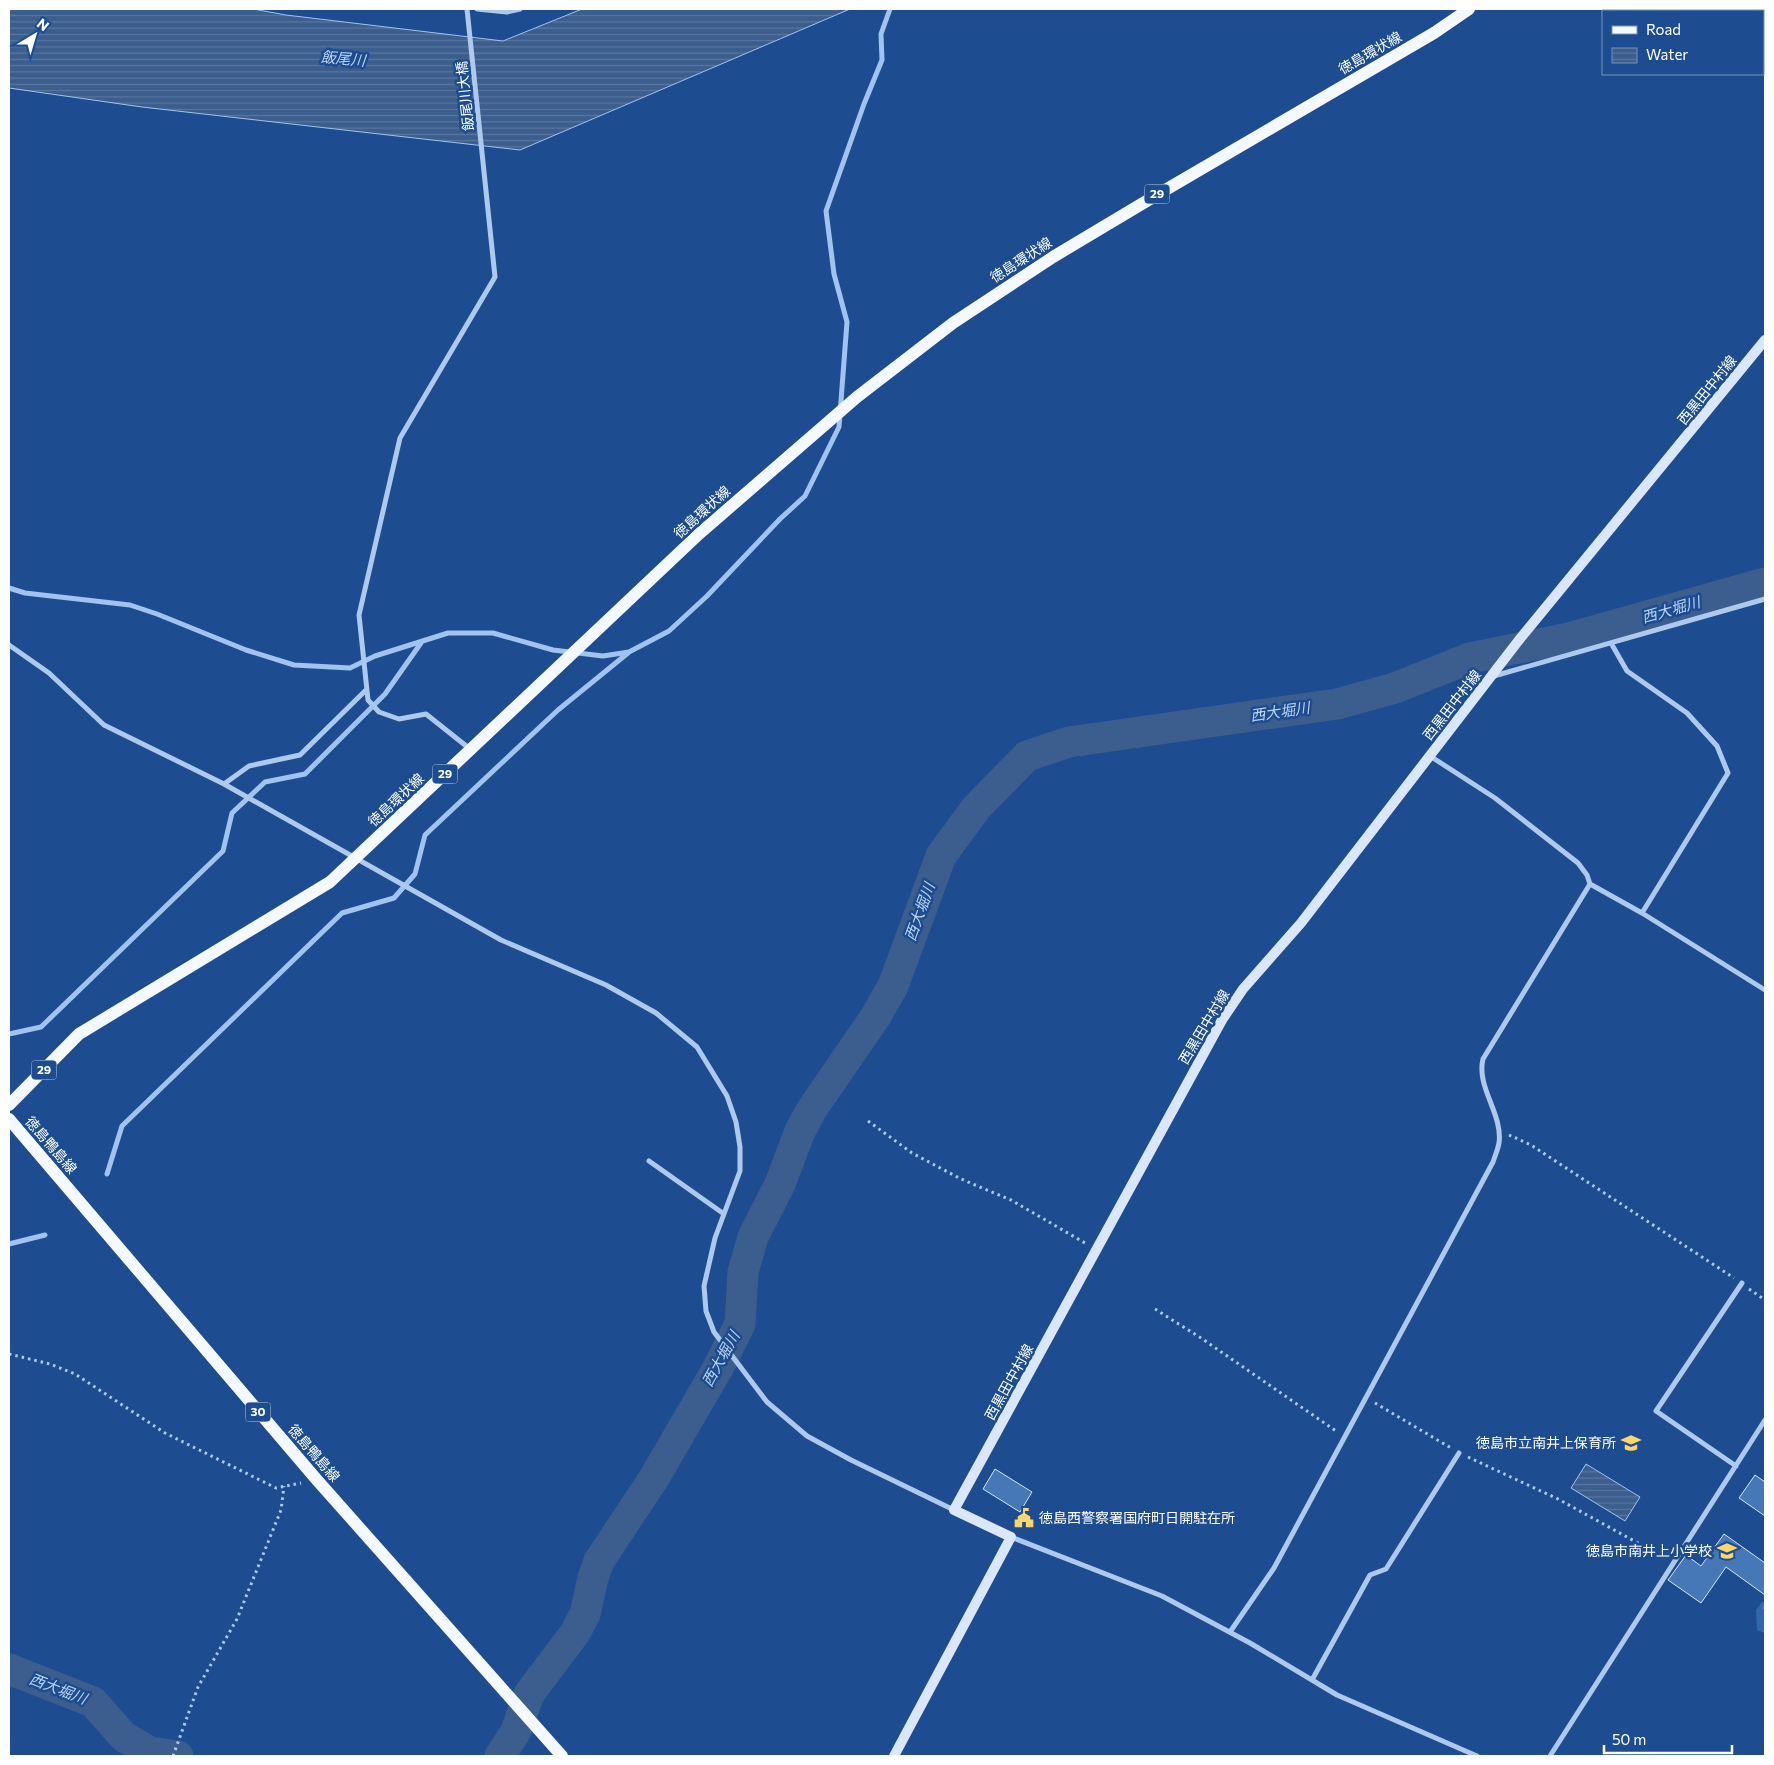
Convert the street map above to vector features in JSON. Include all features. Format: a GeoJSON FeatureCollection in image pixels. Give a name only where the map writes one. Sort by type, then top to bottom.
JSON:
{"type":"FeatureCollection","features":[{"type":"Feature","properties":{"kind":"main road","name":"徳島環状線"},"geometry":{"type":"LineString","coordinates":[[9,1105],[78,1034],[330,882],[699,534],[857,397],[954,323],[1053,257],[1434,33],[1469,9]]}},
{"type":"Feature","properties":{"kind":"main road","name":"西黒田中村線"},"geometry":{"type":"LineString","coordinates":[[954,1510],[1222,1020],[1243,988],[1301,923],[1519,640],[1765,340]]}},
{"type":"Feature","properties":{"kind":"main road","name":"徳島鴨島線"},"geometry":{"type":"LineString","coordinates":[[9,1119],[317,1480],[562,1756]]}},
{"type":"Feature","properties":{"kind":"main road"},"geometry":{"type":"LineString","coordinates":[[894,1756],[1011,1537],[954,1510]]}},
{"type":"Feature","properties":{"kind":"street","name":"飯尾川大橋"},"geometry":{"type":"LineString","coordinates":[[467,9],[495,277],[400,438],[359,615],[368,700],[379,712],[399,719],[426,714],[471,750]]}},
{"type":"Feature","properties":{"kind":"street"},"geometry":{"type":"LineString","coordinates":[[477,9],[507,12],[520,9]]}},
{"type":"Feature","properties":{"kind":"street"},"geometry":{"type":"LineString","coordinates":[[1491,677],[1765,599]]}},
{"type":"Feature","properties":{"kind":"street"},"geometry":{"type":"LineString","coordinates":[[1611,643],[1627,671],[1687,713],[1717,746],[1728,773],[1642,913]]}},
{"type":"Feature","properties":{"kind":"street"},"geometry":{"type":"LineString","coordinates":[[9,645],[49,673],[104,725],[224,784],[355,858],[400,881],[501,940],[606,985],[656,1012],[697,1047],[727,1096],[736,1122],[740,1147],[740,1172],[715,1238],[704,1286],[706,1310],[714,1332],[767,1402],[807,1436],[851,1460],[954,1510]]}},
{"type":"Feature","properties":{"kind":"street"},"geometry":{"type":"LineString","coordinates":[[224,784],[249,766],[300,755],[366,690]]}},
{"type":"Feature","properties":{"kind":"street"},"geometry":{"type":"LineString","coordinates":[[1430,756],[1495,798],[1578,863],[1587,875],[1590,884],[1642,913],[1765,990]]}},
{"type":"Feature","properties":{"kind":"street"},"geometry":{"type":"LineString","coordinates":[[1230,1632],[1274,1568],[1493,1162],[1500,1142],[1480,1069],[1482,1059],[1590,884]]}},
{"type":"Feature","properties":{"kind":"street"},"geometry":{"type":"LineString","coordinates":[[649,1161],[724,1214]]}},
{"type":"Feature","properties":{"kind":"street"},"geometry":{"type":"LineString","coordinates":[[1736,1466],[1656,1411],[1742,1283]]}},
{"type":"Feature","properties":{"kind":"street"},"geometry":{"type":"LineString","coordinates":[[1550,1756],[1765,1420]]}},
{"type":"Feature","properties":{"kind":"street"},"geometry":{"type":"LineString","coordinates":[[1312,1680],[1370,1575],[1386,1569],[1460,1453]]}},
{"type":"Feature","properties":{"kind":"street"},"geometry":{"type":"LineString","coordinates":[[1011,1537],[1162,1596],[1230,1632],[1337,1695],[1476,1756]]}},
{"type":"Feature","properties":{"kind":"path"},"geometry":{"type":"LineString","coordinates":[[868,1121],[912,1153],[961,1179],[1011,1200],[1096,1250]]}},
{"type":"Feature","properties":{"kind":"path"},"geometry":{"type":"LineString","coordinates":[[1498,1131],[1531,1145],[1765,1300]]}},
{"type":"Feature","properties":{"kind":"path"},"geometry":{"type":"LineString","coordinates":[[1154,1309],[1200,1338],[1345,1437]]}},
{"type":"Feature","properties":{"kind":"path"},"geometry":{"type":"LineString","coordinates":[[9,1354],[50,1364],[75,1374],[165,1433],[276,1488],[317,1480]]}},
{"type":"Feature","properties":{"kind":"path"},"geometry":{"type":"LineString","coordinates":[[1367,1398],[1460,1453],[1558,1499],[1674,1563]]}},
{"type":"Feature","properties":{"kind":"path"},"geometry":{"type":"LineString","coordinates":[[173,1756],[198,1687],[237,1619],[281,1510],[284,1486]]}},
{"type":"Feature","properties":{"kind":"green space"},"geometry":{"type":"Polygon","coordinates":[[[1762,1602],[1765,1602],[1765,1633],[1757,1630],[1756,1610],[1762,1602]]]}},
{"type":"Feature","properties":{"kind":"water","name":"飯尾川"},"geometry":{"type":"Polygon","coordinates":[[[9,9],[253,9],[286,15],[503,41],[582,9],[850,9],[520,150],[142,107],[9,88],[9,9]]]}},
{"type":"Feature","properties":{"kind":"water"},"geometry":{"type":"Polygon","coordinates":[[[1586,1464],[1640,1497],[1625,1521],[1571,1488],[1586,1464]]]}},
{"type":"Feature","properties":{"kind":"building"},"geometry":{"type":"Polygon","coordinates":[[[995,1469],[1032,1492],[1020,1512],[983,1489],[995,1469]]]}},
{"type":"Feature","properties":{"kind":"building"},"geometry":{"type":"Polygon","coordinates":[[[1755,1475],[1765,1482],[1765,1516],[1739,1498],[1755,1475]]]}},
{"type":"Feature","properties":{"kind":"building"},"geometry":{"type":"Polygon","coordinates":[[[1724,1534],[1765,1563],[1765,1595],[1726,1567],[1701,1603],[1668,1580],[1686,1555],[1701,1566],[1724,1534]]]}},
{"type":"Feature","properties":{"kind":"waterway"},"geometry":{"type":"LineString","coordinates":[[9,588],[25,593],[130,605],[246,650],[294,665],[350,668],[375,656],[448,633],[493,633],[553,650],[603,656],[629,652],[669,631],[707,596],[780,519],[805,496],[839,427],[847,322],[834,274],[826,211],[864,104],[882,60],[881,34],[890,9]]}},
{"type":"Feature","properties":{"kind":"waterway","name":"西大堀川"},"geometry":{"type":"LineString","coordinates":[[500,1756],[516,1731],[529,1694],[575,1633],[585,1614],[599,1561],[654,1478],[718,1368],[740,1324],[743,1272],[753,1237],[780,1184],[800,1131],[812,1109],[876,1016],[893,986],[941,856],[976,808],[1027,756],[1069,742],[1337,704],[1395,688],[1470,658],[1569,638],[1765,583]]}},
{"type":"Feature","properties":{"kind":"waterway"},"geometry":{"type":"LineString","coordinates":[[9,1034],[41,1027],[223,851],[232,813],[265,782],[305,774],[385,694],[421,643]]}},
{"type":"Feature","properties":{"kind":"waterway"},"geometry":{"type":"LineString","coordinates":[[107,1174],[122,1126],[342,913],[394,898],[415,874],[425,835],[558,710],[628,653]]}},
{"type":"Feature","properties":{"kind":"waterway"},"geometry":{"type":"LineString","coordinates":[[9,1244],[45,1235]]}},
{"type":"Feature","properties":{"kind":"waterway","name":"西大堀川"},"geometry":{"type":"LineString","coordinates":[[9,1669],[93,1702],[124,1737],[150,1752],[178,1756]]}},
{"type":"Feature","properties":{"kind":"place","name":"徳島市立南井上保育所"},"geometry":{"type":"Point","coordinates":[1631,1443]}},
{"type":"Feature","properties":{"kind":"place","name":"徳島西警察署国府町日開駐在所"},"geometry":{"type":"Point","coordinates":[1024,1518]}},
{"type":"Feature","properties":{"kind":"place","name":"徳島市南井上小学校"},"geometry":{"type":"Point","coordinates":[1727,1551]}}]}
